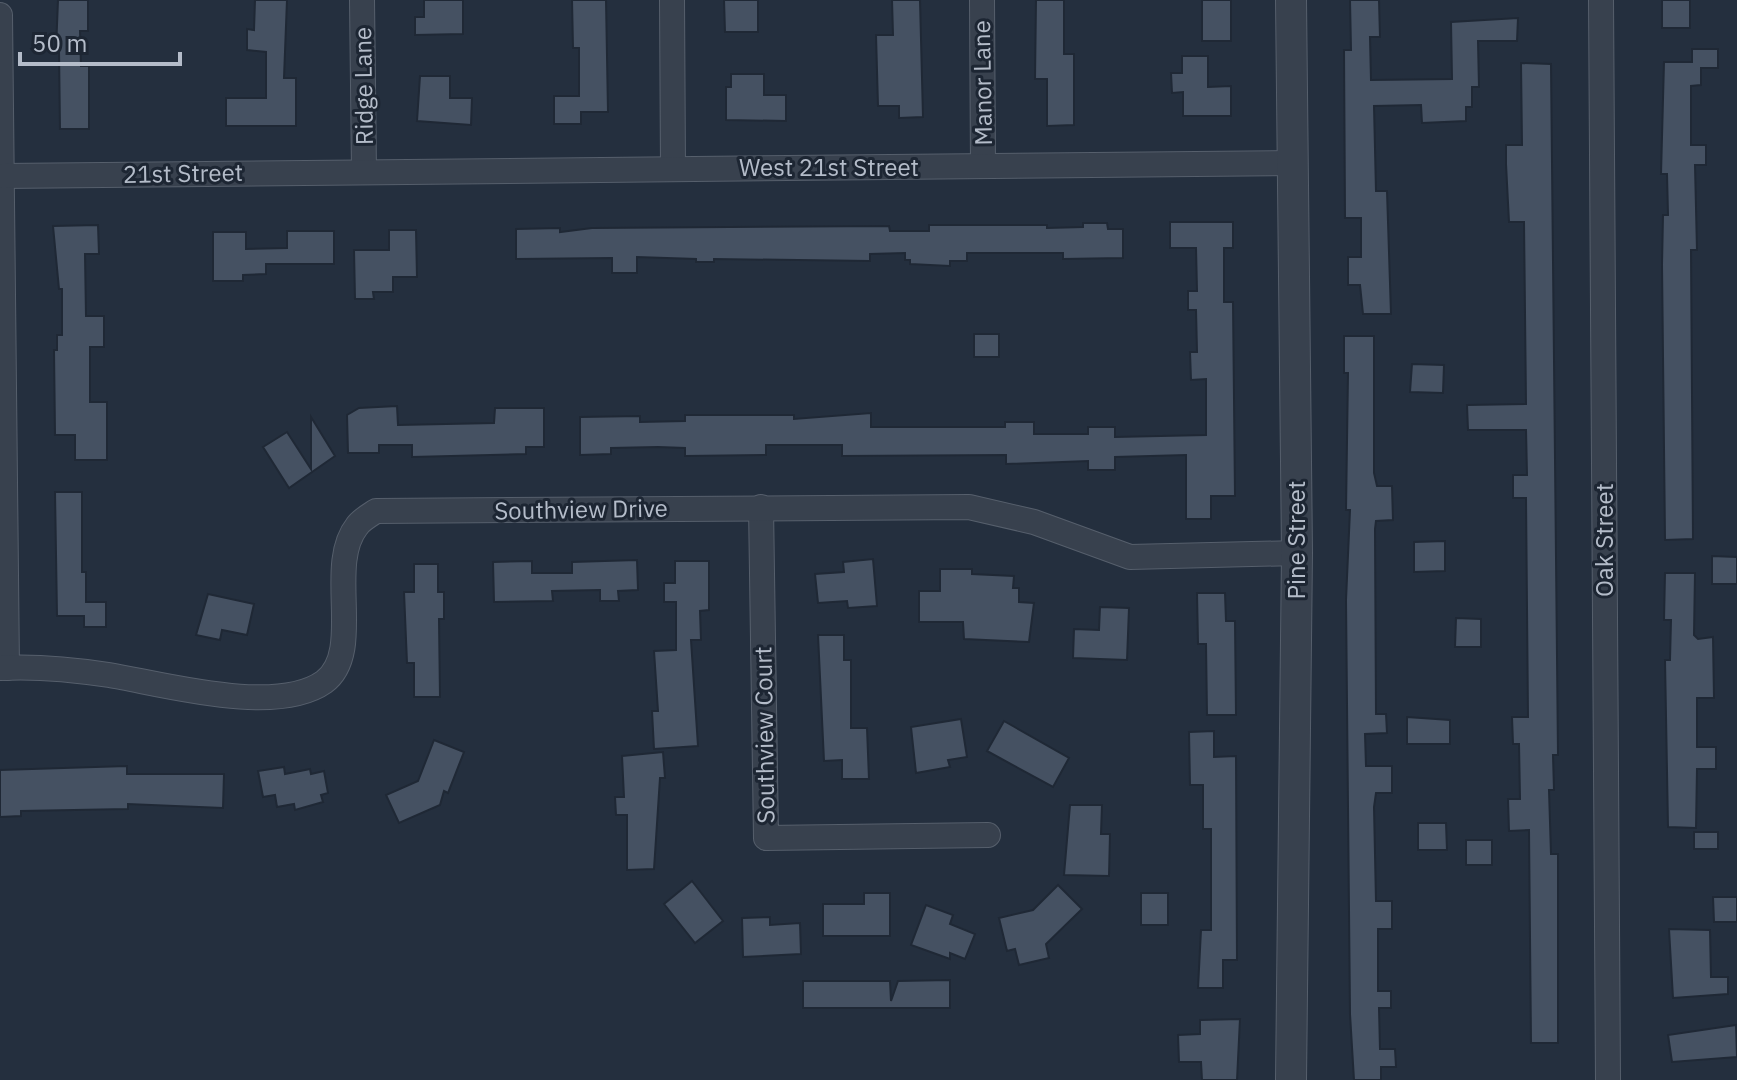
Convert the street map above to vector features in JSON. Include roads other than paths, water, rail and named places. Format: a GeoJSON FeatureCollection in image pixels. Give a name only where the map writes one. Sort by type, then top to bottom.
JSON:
{"type":"FeatureCollection","features":[{"type":"Feature","properties":{"kind":"street","name":"Ridge Lane"},"geometry":{"type":"LineString","coordinates":[[362,0],[364,171]]}},
{"type":"Feature","properties":{"kind":"street"},"geometry":{"type":"LineString","coordinates":[[672,0],[673,168]]}},
{"type":"Feature","properties":{"kind":"street","name":"Manor Lane"},"geometry":{"type":"LineString","coordinates":[[982,0],[983,166]]}},
{"type":"Feature","properties":{"kind":"street","name":"Pine Street"},"geometry":{"type":"LineString","coordinates":[[1291,0],[1297,553],[1291,1080]]}},
{"type":"Feature","properties":{"kind":"street","name":"Oak Street"},"geometry":{"type":"LineString","coordinates":[[1601,0],[1608,1080]]}},
{"type":"Feature","properties":{"kind":"street"},"geometry":{"type":"LineString","coordinates":[[0,15],[3,668]]}},
{"type":"Feature","properties":{"kind":"street","name":"West 21st Street"},"geometry":{"type":"LineString","coordinates":[[364,171],[1294,163]]}},
{"type":"Feature","properties":{"kind":"street","name":"21st Street"},"geometry":{"type":"LineString","coordinates":[[2,176],[364,171]]}},
{"type":"Feature","properties":{"kind":"street","name":"Southview Court"},"geometry":{"type":"LineString","coordinates":[[761,507],[766,838],[988,835]]}},
{"type":"Feature","properties":{"kind":"street","name":"Southview Drive"},"geometry":{"type":"LineString","coordinates":[[3,668],[105,675],[226,697],[293,694],[325,681],[341,659],[345,549],[357,525],[376,511],[969,507],[1034,522],[1130,557],[1297,553]]}}]}
